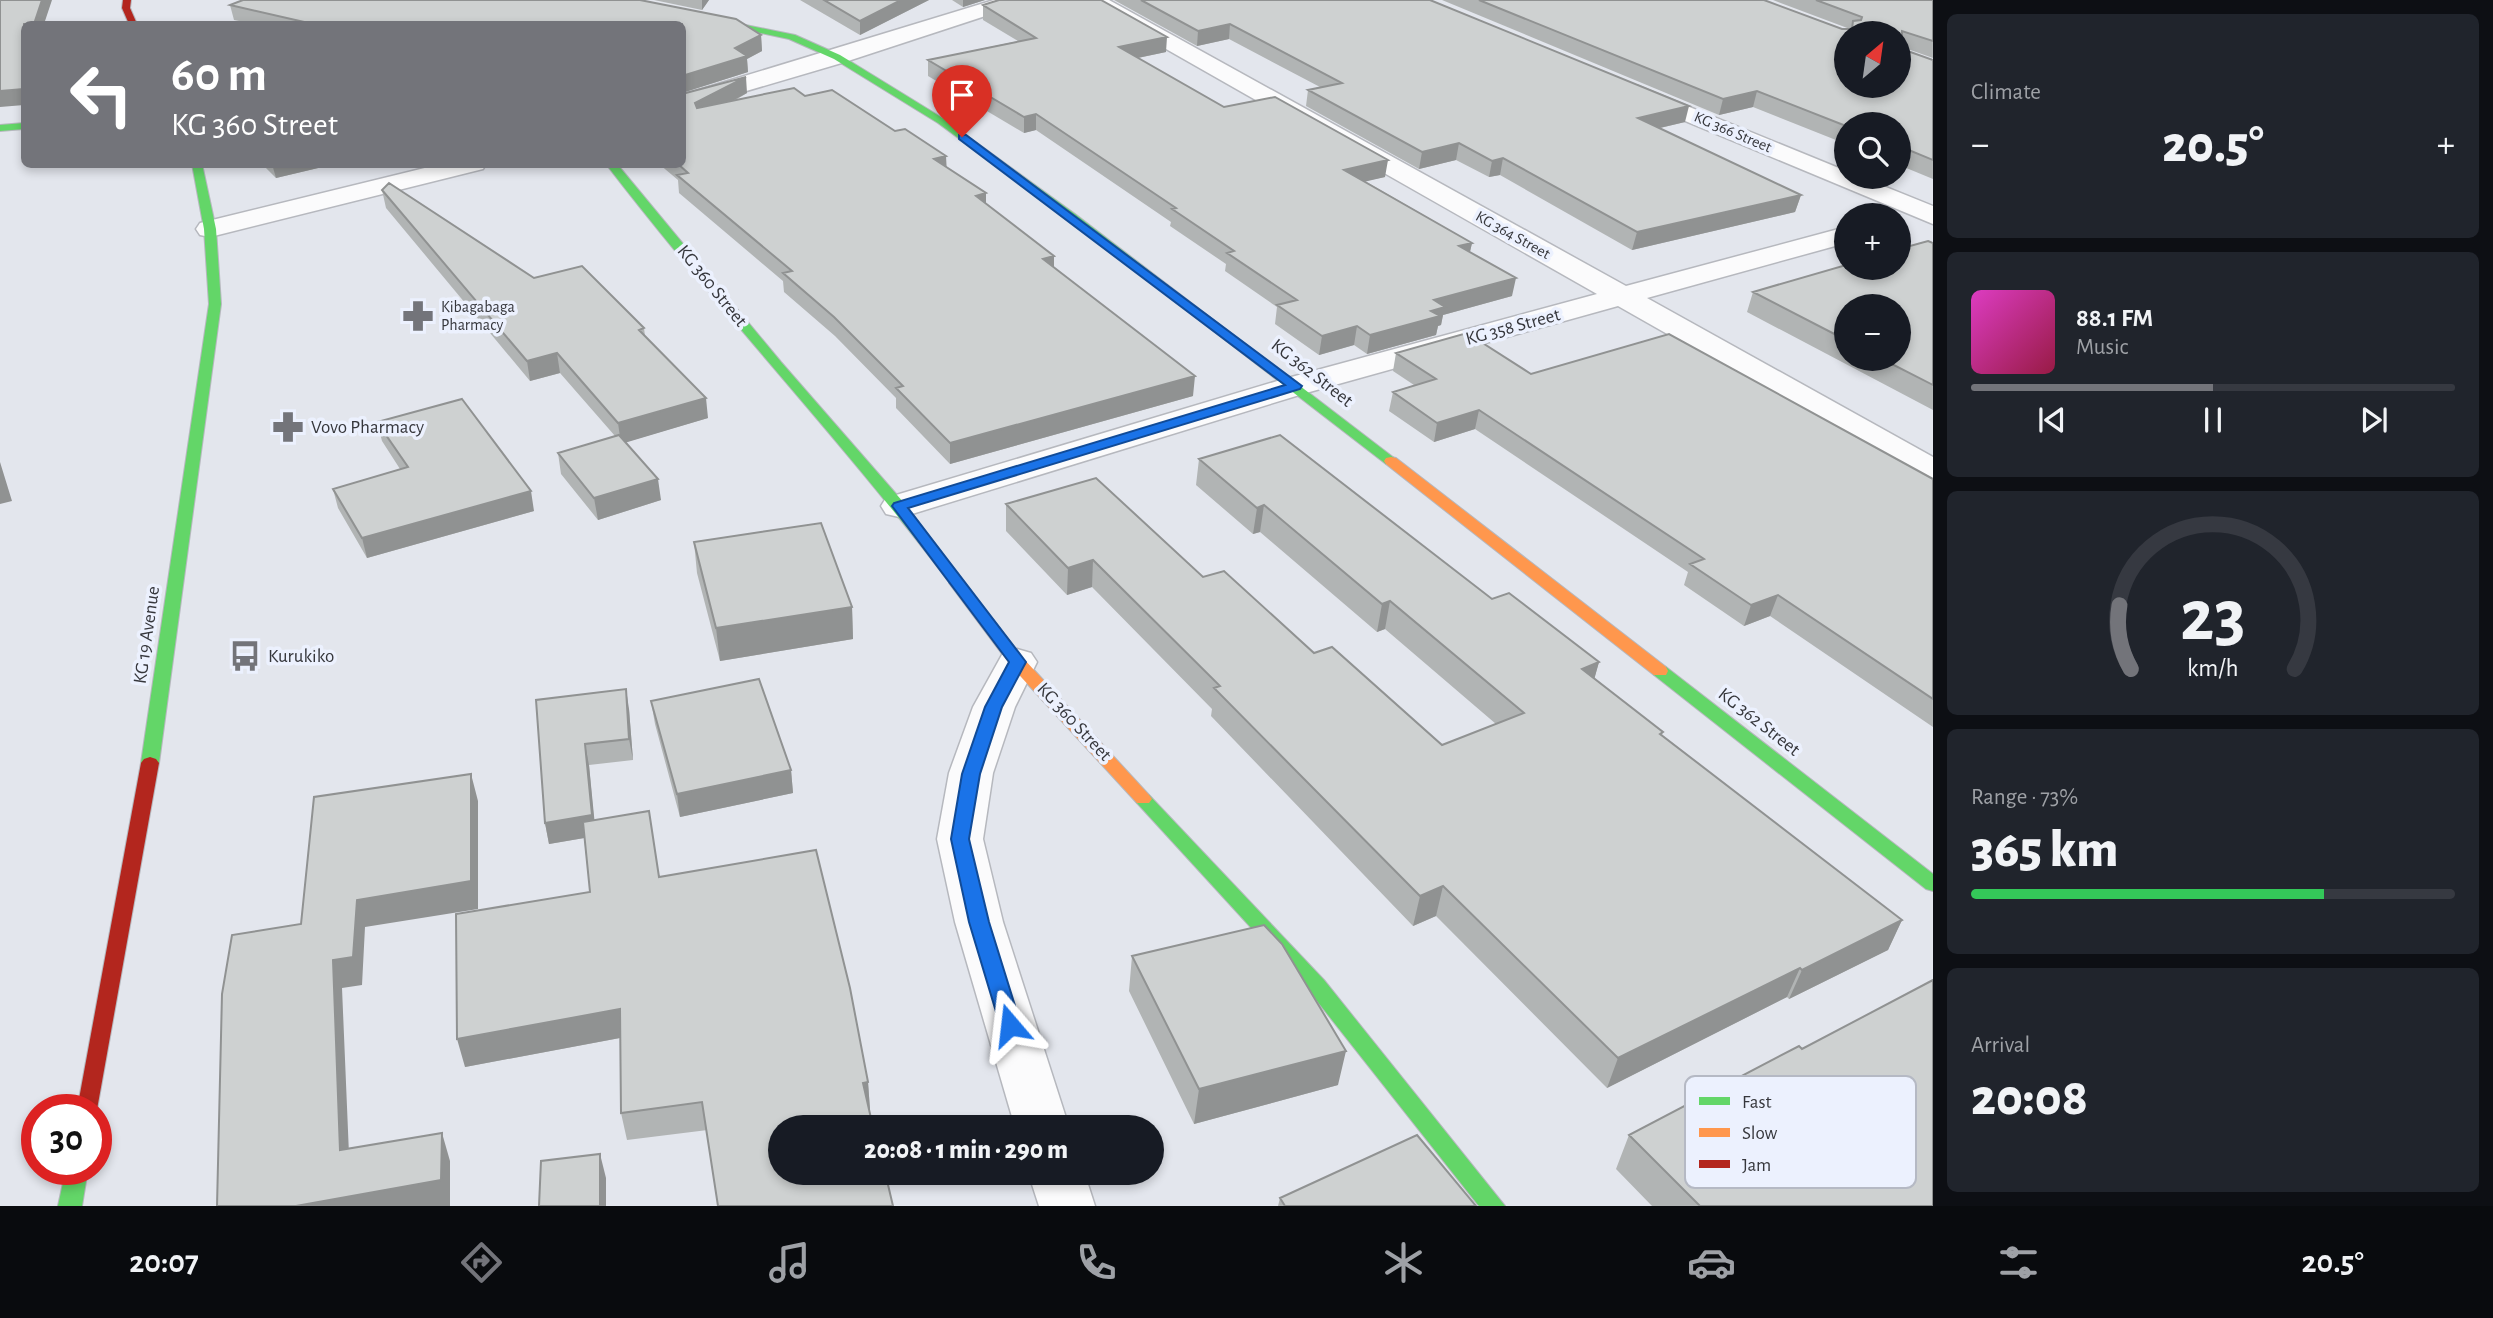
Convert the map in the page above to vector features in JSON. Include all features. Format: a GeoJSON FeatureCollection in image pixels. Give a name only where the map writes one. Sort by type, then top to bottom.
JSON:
{"type":"FeatureCollection","features":[{"type":"Feature","properties":{"kind":"street"},"geometry":{"type":"LineString","coordinates":[[127,0],[126,8],[132,21]]}},
{"type":"Feature","properties":{"kind":"street","name":"KG 362 Street"},"geometry":{"type":"LineString","coordinates":[[611,0],[792,37],[837,57],[941,121],[1295,386],[1933,884]]}},
{"type":"Feature","properties":{"kind":"street"},"geometry":{"type":"LineString","coordinates":[[686,102],[1015,0]]}},
{"type":"Feature","properties":{"kind":"street","name":"KG 364 Street"},"geometry":{"type":"LineString","coordinates":[[1094,0],[1933,471]]}},
{"type":"Feature","properties":{"kind":"street","name":"KG 366 Street"},"geometry":{"type":"LineString","coordinates":[[1620,85],[1932,215]]}},
{"type":"Feature","properties":{"kind":"street"},"geometry":{"type":"LineString","coordinates":[[0,128],[21,126]]}},
{"type":"Feature","properties":{"kind":"street","name":"KG 19 Avenue"},"geometry":{"type":"LineString","coordinates":[[91,1094],[141,824],[214,317],[210,229],[198,168]]}},
{"type":"Feature","properties":{"kind":"street"},"geometry":{"type":"LineString","coordinates":[[210,229],[458,168]]}},
{"type":"Feature","properties":{"kind":"street","name":"KG 360 Street"},"geometry":{"type":"LineString","coordinates":[[614,168],[776,365],[899,506],[1017,662],[1317,986],[1493,1206]]}},
{"type":"Feature","properties":{"kind":"street"},"geometry":{"type":"LineString","coordinates":[[1911,219],[1932,215]]}},
{"type":"Feature","properties":{"kind":"street","name":"KG 358 Street"},"geometry":{"type":"LineString","coordinates":[[899,506],[1295,386],[1834,238]]}},
{"type":"Feature","properties":{"kind":"street"},"geometry":{"type":"LineString","coordinates":[[1017,662],[994,707],[971,774],[960,839],[979,922],[1038,1115]]}},
{"type":"Feature","properties":{"kind":"street"},"geometry":{"type":"LineString","coordinates":[[70,1206],[74,1185]]}},
{"type":"Feature","properties":{"kind":"street"},"geometry":{"type":"LineString","coordinates":[[1060,1185],[1067,1206]]}},
{"type":"Feature","properties":{"kind":"building"},"geometry":{"type":"Polygon","coordinates":[[[0,0],[42,0],[35,21],[21,21],[21,89],[0,91],[0,0]]]}},
{"type":"Feature","properties":{"kind":"building"},"geometry":{"type":"Polygon","coordinates":[[[243,0],[640,0],[736,19],[761,35],[735,48],[747,56],[686,75],[686,21],[300,21],[230,5],[243,0]]]}},
{"type":"Feature","properties":{"kind":"building"},"geometry":{"type":"Polygon","coordinates":[[[824,0],[901,0],[860,21],[824,0]]]}},
{"type":"Feature","properties":{"kind":"building"},"geometry":{"type":"Polygon","coordinates":[[[999,0],[1101,0],[1167,37],[1119,47],[1224,107],[1275,97],[1388,160],[1344,170],[1472,243],[1459,246],[1516,278],[1434,300],[1445,307],[1431,311],[1440,316],[1370,335],[1357,326],[1322,336],[1277,305],[1297,300],[1227,253],[1234,251],[1172,209],[1176,208],[1036,114],[1024,117],[928,60],[1036,38],[983,5],[999,0]]]}},
{"type":"Feature","properties":{"kind":"building"},"geometry":{"type":"Polygon","coordinates":[[[1141,0],[1430,0],[1689,106],[1638,118],[1801,195],[1637,232],[1503,158],[1492,161],[1459,143],[1422,152],[1308,90],[1342,83],[1230,24],[1198,31],[1141,0]]]}},
{"type":"Feature","properties":{"kind":"building"},"geometry":{"type":"Polygon","coordinates":[[[1479,0],[1764,0],[1834,26],[1834,98],[1911,98],[1911,52],[1933,60],[1933,160],[1911,151],[1911,112],[1834,112],[1834,121],[1757,91],[1723,99],[1479,0]]]}},
{"type":"Feature","properties":{"kind":"building"},"geometry":{"type":"Polygon","coordinates":[[[1816,0],[1933,0],[1933,41],[1911,34],[1911,21],[1853,21],[1861,20],[1862,17],[1816,0]]]}},
{"type":"Feature","properties":{"kind":"building"},"geometry":{"type":"Polygon","coordinates":[[[746,77],[695,103],[697,108],[794,88],[805,96],[832,90],[895,131],[905,129],[946,156],[934,159],[986,193],[976,196],[1054,256],[1043,259],[1195,376],[950,443],[896,388],[903,386],[834,317],[783,273],[792,271],[677,175],[688,173],[682,168],[686,168],[686,93],[746,77]]]}},
{"type":"Feature","properties":{"kind":"building"},"geometry":{"type":"Polygon","coordinates":[[[389,183],[534,278],[582,266],[644,328],[639,330],[706,398],[618,423],[557,353],[527,361],[382,190],[389,183]]]}},
{"type":"Feature","properties":{"kind":"building"},"geometry":{"type":"Polygon","coordinates":[[[1928,241],[1933,243],[1933,385],[1906,371],[1911,371],[1911,294],[1834,294],[1834,334],[1753,292],[1834,268],[1834,280],[1911,280],[1911,246],[1928,241]]]}},
{"type":"Feature","properties":{"kind":"building"},"geometry":{"type":"Polygon","coordinates":[[[1467,333],[1531,374],[1669,334],[1933,479],[1933,699],[1778,595],[1751,605],[1690,564],[1704,559],[1479,410],[1437,423],[1393,392],[1436,379],[1396,353],[1467,333]]]}},
{"type":"Feature","properties":{"kind":"building"},"geometry":{"type":"Polygon","coordinates":[[[462,399],[531,491],[362,538],[333,489],[408,467],[377,422],[462,399]]]}},
{"type":"Feature","properties":{"kind":"building"},"geometry":{"type":"Polygon","coordinates":[[[619,435],[658,479],[594,498],[558,453],[619,435]]]}},
{"type":"Feature","properties":{"kind":"building"},"geometry":{"type":"Polygon","coordinates":[[[1280,435],[1492,599],[1509,593],[1599,662],[1582,669],[1663,732],[1660,734],[1902,920],[1618,1058],[1443,886],[1420,896],[1214,688],[1220,686],[1093,560],[1068,568],[1006,504],[1096,478],[1203,577],[1224,571],[1314,653],[1332,647],[1442,745],[1524,713],[1390,601],[1382,604],[1264,505],[1257,508],[1199,459],[1280,435]]]}},
{"type":"Feature","properties":{"kind":"building"},"geometry":{"type":"Polygon","coordinates":[[[821,523],[852,607],[716,628],[694,542],[821,523]]]}},
{"type":"Feature","properties":{"kind":"building"},"geometry":{"type":"Polygon","coordinates":[[[759,679],[791,770],[677,794],[651,701],[759,679]]]}},
{"type":"Feature","properties":{"kind":"building"},"geometry":{"type":"Polygon","coordinates":[[[626,689],[629,739],[585,744],[592,815],[545,823],[536,700],[626,689]]]}},
{"type":"Feature","properties":{"kind":"building"},"geometry":{"type":"Polygon","coordinates":[[[471,774],[471,881],[357,900],[353,957],[333,960],[340,1150],[442,1133],[441,1180],[296,1206],[217,1206],[222,994],[232,935],[301,924],[314,797],[471,774]]]}},
{"type":"Feature","properties":{"kind":"building"},"geometry":{"type":"Polygon","coordinates":[[[649,811],[659,877],[816,850],[850,988],[868,1082],[863,1083],[870,1115],[768,1115],[768,1185],[888,1185],[893,1206],[718,1206],[702,1102],[621,1113],[620,1009],[457,1039],[456,914],[590,892],[583,822],[649,811]]]}},
{"type":"Feature","properties":{"kind":"building"},"geometry":{"type":"Polygon","coordinates":[[[1264,925],[1282,944],[1346,1051],[1199,1089],[1132,956],[1264,925]]]}},
{"type":"Feature","properties":{"kind":"building"},"geometry":{"type":"Polygon","coordinates":[[[1933,980],[1933,1206],[1700,1206],[1629,1135],[1685,1106],[1685,1188],[1916,1188],[1916,1076],[1742,1076],[1799,1046],[1802,1049],[1933,980]]]}},
{"type":"Feature","properties":{"kind":"building"},"geometry":{"type":"Polygon","coordinates":[[[1417,1135],[1476,1206],[1285,1206],[1280,1198],[1417,1135]]]}},
{"type":"Feature","properties":{"kind":"building"},"geometry":{"type":"Polygon","coordinates":[[[600,1154],[600,1206],[539,1206],[541,1161],[600,1154]]]}},
{"type":"Feature","properties":{"kind":"traffic: fast"},"geometry":{"type":"LineString","coordinates":[[611,0],[792,37],[837,57],[941,121],[1071,216],[1391,461]]}},
{"type":"Feature","properties":{"kind":"traffic: fast"},"geometry":{"type":"LineString","coordinates":[[0,128],[21,126]]}},
{"type":"Feature","properties":{"kind":"traffic: fast"},"geometry":{"type":"LineString","coordinates":[[150,763],[215,304],[210,229],[198,168]]}},
{"type":"Feature","properties":{"kind":"traffic: fast"},"geometry":{"type":"LineString","coordinates":[[614,168],[776,365],[899,506],[957,583]]}},
{"type":"Feature","properties":{"kind":"traffic: fast"},"geometry":{"type":"LineString","coordinates":[[1660,671],[1933,884]]}},
{"type":"Feature","properties":{"kind":"traffic: fast"},"geometry":{"type":"LineString","coordinates":[[1143,799],[1317,986],[1493,1206]]}},
{"type":"Feature","properties":{"kind":"traffic: fast"},"geometry":{"type":"LineString","coordinates":[[70,1206],[74,1185]]}},
{"type":"Feature","properties":{"kind":"traffic: slow"},"geometry":{"type":"LineString","coordinates":[[1391,461],[1660,671]]}},
{"type":"Feature","properties":{"kind":"traffic: slow"},"geometry":{"type":"LineString","coordinates":[[957,583],[1017,662],[1143,799]]}},
{"type":"Feature","properties":{"kind":"traffic: jam"},"geometry":{"type":"LineString","coordinates":[[127,0],[126,8],[132,21]]}},
{"type":"Feature","properties":{"kind":"traffic: jam"},"geometry":{"type":"LineString","coordinates":[[91,1094],[150,763]]}},
{"type":"Feature","properties":{"kind":"place","name":"Kibagabaga Pharmacy"},"geometry":{"type":"Point","coordinates":[418,316]}},
{"type":"Feature","properties":{"kind":"place","name":"Vovo Pharmacy"},"geometry":{"type":"Point","coordinates":[288,427]}},
{"type":"Feature","properties":{"kind":"place","name":"Kurukiko"},"geometry":{"type":"Point","coordinates":[245,656]}},
{"type":"Feature","properties":{"kind":"route"},"geometry":{"type":"LineString","coordinates":[[962,137],[1295,386],[899,506],[1017,662],[994,707],[971,774],[960,839],[979,922],[1010,1025]]}}]}
